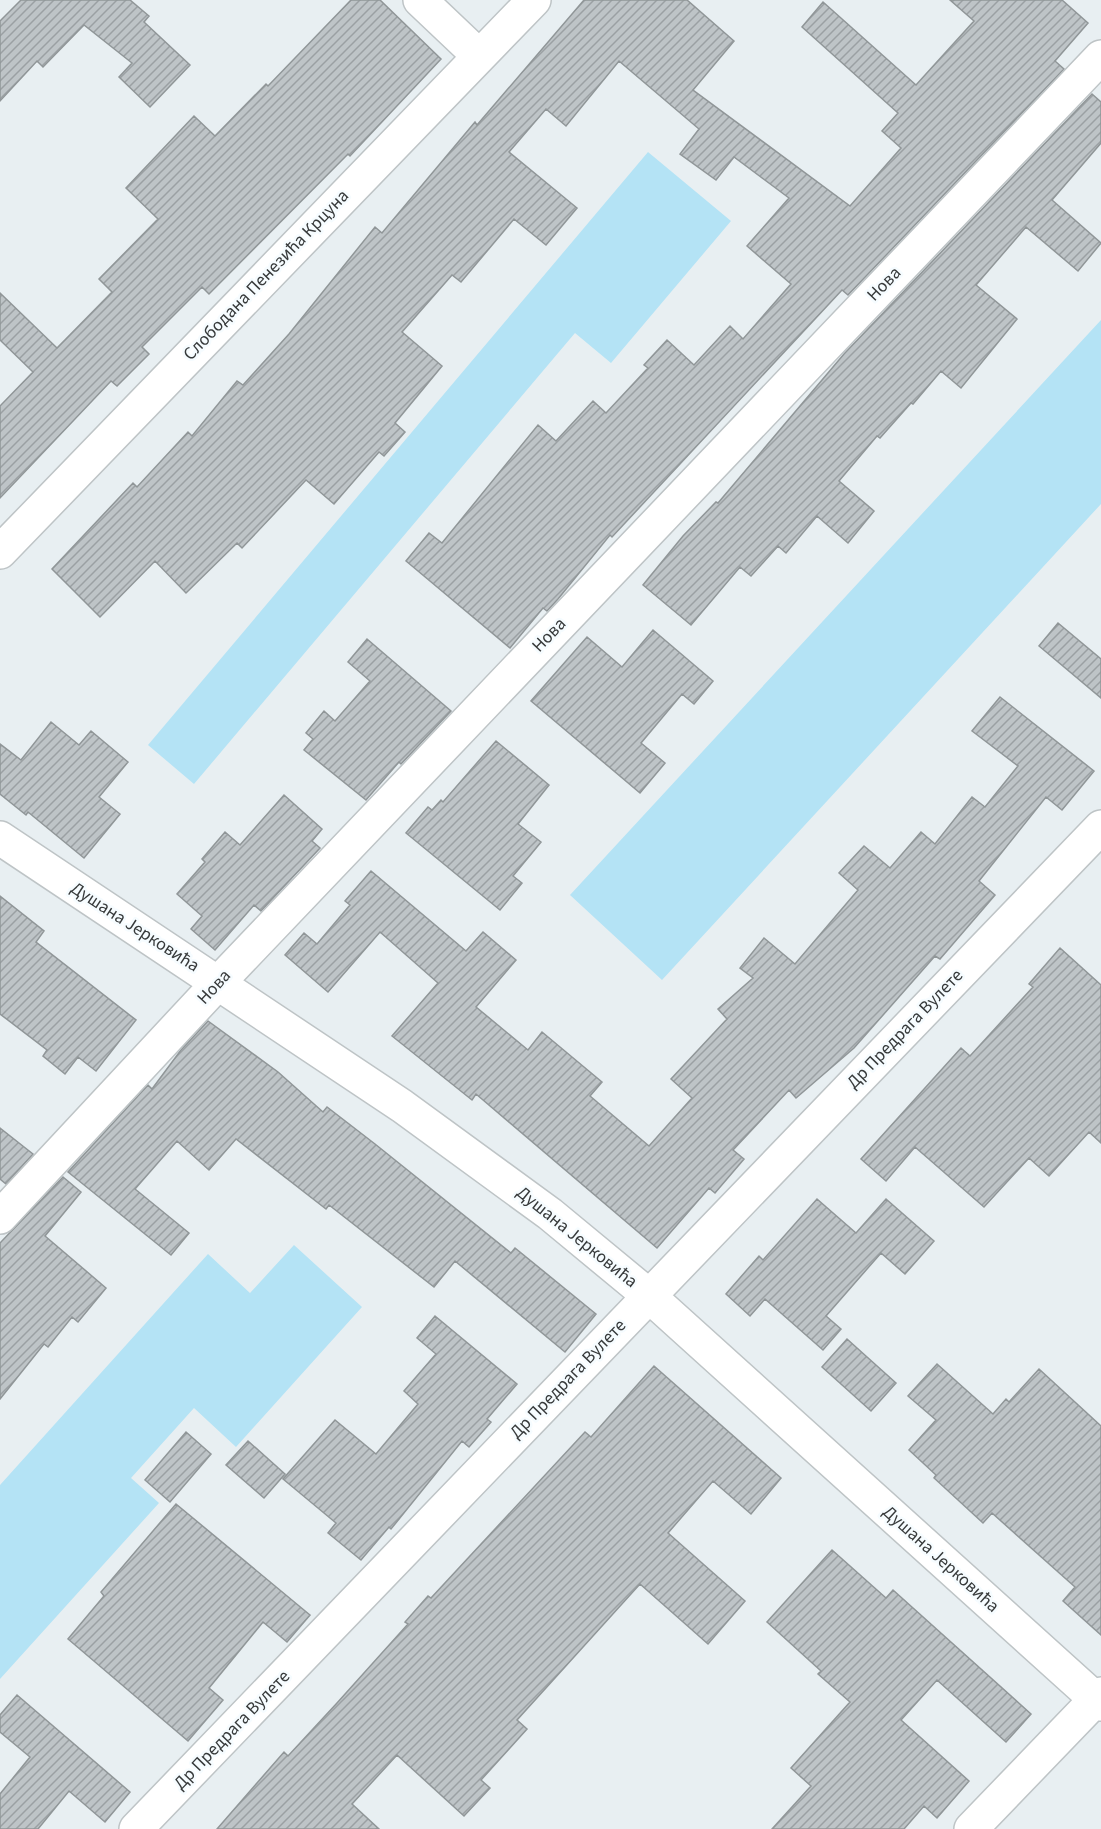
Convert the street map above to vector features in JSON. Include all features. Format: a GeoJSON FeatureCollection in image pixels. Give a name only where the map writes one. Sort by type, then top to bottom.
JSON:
{"type":"FeatureCollection","features":[{"type":"Feature","properties":{"kind":"street"},"geometry":{"type":"LineString","coordinates":[[420,0],[478,55]]}},
{"type":"Feature","properties":{"kind":"street","name":"Слободана Пенезића Крцуна"},"geometry":{"type":"LineString","coordinates":[[0,552],[478,55],[534,0]]}},
{"type":"Feature","properties":{"kind":"street","name":"Нова"},"geometry":{"type":"LineString","coordinates":[[0,1217],[218,982],[1101,57]]}},
{"type":"Feature","properties":{"kind":"street","name":"Др Предрага Вулете"},"geometry":{"type":"LineString","coordinates":[[136,1829],[1101,826]]}},
{"type":"Feature","properties":{"kind":"street","name":"Душана Јерковића"},"geometry":{"type":"LineString","coordinates":[[0,838],[218,982],[486,1166],[604,1257],[1099,1699]]}},
{"type":"Feature","properties":{"kind":"street"},"geometry":{"type":"LineString","coordinates":[[971,1829],[1099,1699]]}},
{"type":"Feature","properties":{"kind":"shaded area"},"geometry":{"type":"Polygon","coordinates":[[[648,152],[731,221],[611,363],[575,333],[194,784],[148,745],[648,152]]]}},
{"type":"Feature","properties":{"kind":"shaded area"},"geometry":{"type":"Polygon","coordinates":[[[1101,320],[1101,504],[662,980],[570,895],[1101,320]]]}},
{"type":"Feature","properties":{"kind":"shaded area"},"geometry":{"type":"Polygon","coordinates":[[[294,1245],[362,1307],[236,1447],[194,1408],[131,1478],[159,1503],[0,1679],[0,1485],[208,1254],[250,1293],[294,1245]]]}},
{"type":"Feature","properties":{"kind":"building"},"geometry":{"type":"Polygon","coordinates":[[[21,0],[130,0],[149,16],[144,22],[190,65],[150,107],[119,77],[132,63],[84,25],[43,67],[37,61],[0,101],[0,21],[21,0]]]}},
{"type":"Feature","properties":{"kind":"building"},"geometry":{"type":"Polygon","coordinates":[[[351,0],[380,0],[441,59],[350,156],[348,154],[209,294],[202,287],[142,347],[149,354],[117,386],[111,381],[0,498],[0,406],[33,372],[0,340],[0,293],[57,348],[112,292],[99,279],[158,219],[126,188],[194,116],[215,136],[266,84],[268,86],[351,0]]]}},
{"type":"Feature","properties":{"kind":"building"},"geometry":{"type":"Polygon","coordinates":[[[584,0],[687,0],[734,41],[693,90],[850,206],[901,148],[882,131],[898,113],[802,27],[823,2],[916,85],[974,21],[950,0],[1062,0],[1088,23],[1055,61],[1064,69],[848,295],[842,290],[612,537],[610,535],[558,599],[547,611],[543,608],[510,648],[406,561],[429,533],[442,543],[538,425],[556,441],[593,401],[606,413],[648,368],[644,365],[667,340],[694,365],[730,326],[743,339],[791,284],[747,246],[789,198],[734,157],[716,180],[680,154],[699,129],[619,61],[566,126],[546,109],[509,152],[577,208],[546,245],[514,219],[461,282],[452,275],[402,332],[442,366],[395,423],[405,432],[384,456],[379,452],[334,504],[306,480],[242,548],[237,543],[186,593],[155,561],[100,617],[52,569],[133,483],[137,487],[188,432],[192,436],[237,381],[243,385],[289,334],[375,227],[382,233],[475,122],[477,125],[584,0]]]}},
{"type":"Feature","properties":{"kind":"building"},"geometry":{"type":"Polygon","coordinates":[[[1092,94],[1101,102],[1101,143],[1052,200],[1101,243],[1078,271],[1026,227],[976,285],[1017,319],[961,388],[941,371],[880,438],[877,436],[839,481],[874,511],[848,543],[817,516],[786,553],[778,546],[751,576],[740,567],[691,625],[643,585],[683,536],[716,502],[718,503],[844,354],[1092,94]]]}},
{"type":"Feature","properties":{"kind":"building"},"geometry":{"type":"Polygon","coordinates":[[[1058,623],[1101,659],[1101,698],[1039,646],[1058,623]]]}},
{"type":"Feature","properties":{"kind":"building"},"geometry":{"type":"Polygon","coordinates":[[[653,630],[713,681],[694,704],[682,694],[641,743],[665,763],[640,793],[531,701],[587,637],[622,667],[653,630]]]}},
{"type":"Feature","properties":{"kind":"building"},"geometry":{"type":"Polygon","coordinates":[[[367,639],[451,711],[401,764],[399,762],[366,800],[304,750],[313,739],[306,733],[324,711],[335,721],[370,681],[348,662],[367,639]]]}},
{"type":"Feature","properties":{"kind":"building"},"geometry":{"type":"Polygon","coordinates":[[[1000,697],[1094,771],[1062,810],[1046,797],[979,881],[995,895],[940,959],[935,956],[854,1048],[796,1098],[789,1090],[733,1150],[744,1159],[715,1193],[709,1188],[657,1248],[476,1094],[472,1100],[392,1036],[438,983],[380,932],[328,992],[285,955],[304,933],[317,944],[350,905],[345,901],[371,871],[466,951],[483,932],[516,960],[476,1007],[528,1050],[542,1032],[602,1082],[590,1096],[649,1146],[692,1098],[671,1079],[727,1019],[718,1009],[753,978],[740,968],[764,938],[795,964],[858,890],[839,873],[864,846],[890,868],[921,832],[935,844],[972,797],[985,807],[1018,766],[972,731],[1000,697]]]}},
{"type":"Feature","properties":{"kind":"building"},"geometry":{"type":"Polygon","coordinates":[[[51,722],[79,745],[91,731],[128,762],[99,797],[120,814],[84,858],[28,812],[26,815],[0,794],[0,744],[21,760],[51,722]]]}},
{"type":"Feature","properties":{"kind":"building"},"geometry":{"type":"Polygon","coordinates":[[[496,741],[549,785],[518,824],[541,842],[513,876],[522,883],[500,910],[406,833],[428,807],[432,810],[441,800],[443,802],[496,741]]]}},
{"type":"Feature","properties":{"kind":"building"},"geometry":{"type":"Polygon","coordinates":[[[284,795],[322,829],[312,841],[320,848],[261,911],[254,905],[215,950],[191,929],[202,916],[177,894],[205,862],[202,859],[225,832],[240,845],[284,795]]]}},
{"type":"Feature","properties":{"kind":"building"},"geometry":{"type":"Polygon","coordinates":[[[0,896],[44,931],[36,942],[136,1020],[96,1071],[78,1057],[65,1074],[43,1056],[47,1050],[0,1014],[0,896]]]}},
{"type":"Feature","properties":{"kind":"building"},"geometry":{"type":"Polygon","coordinates":[[[1060,948],[1101,985],[1101,1143],[1089,1132],[1049,1176],[1029,1158],[984,1207],[915,1147],[886,1181],[861,1159],[961,1048],[970,1056],[1033,987],[1029,984],[1060,948]]]}},
{"type":"Feature","properties":{"kind":"building"},"geometry":{"type":"Polygon","coordinates":[[[208,1021],[278,1072],[323,1112],[327,1107],[511,1253],[515,1248],[596,1314],[565,1352],[455,1261],[434,1287],[329,1205],[326,1209],[236,1139],[209,1170],[177,1141],[135,1189],[189,1233],[171,1255],[68,1172],[148,1085],[152,1089],[181,1050],[208,1021]]]}},
{"type":"Feature","properties":{"kind":"building"},"geometry":{"type":"Polygon","coordinates":[[[0,1128],[33,1154],[6,1184],[0,1179],[0,1128]]]}},
{"type":"Feature","properties":{"kind":"building"},"geometry":{"type":"Polygon","coordinates":[[[63,1177],[81,1192],[45,1236],[106,1288],[78,1322],[72,1317],[48,1347],[44,1344],[0,1399],[0,1243],[63,1177]]]}},
{"type":"Feature","properties":{"kind":"building"},"geometry":{"type":"Polygon","coordinates":[[[817,1199],[856,1233],[886,1199],[934,1241],[905,1274],[881,1253],[826,1316],[841,1329],[823,1350],[765,1299],[750,1316],[726,1294],[759,1256],[763,1260],[817,1199]]]}},
{"type":"Feature","properties":{"kind":"building"},"geometry":{"type":"Polygon","coordinates":[[[435,1316],[517,1384],[487,1419],[491,1422],[469,1447],[462,1441],[391,1529],[389,1527],[361,1560],[328,1533],[336,1523],[283,1479],[335,1420],[376,1454],[418,1404],[404,1391],[436,1354],[417,1338],[435,1316]]]}},
{"type":"Feature","properties":{"kind":"building"},"geometry":{"type":"Polygon","coordinates":[[[847,1339],[896,1383],[871,1411],[822,1367],[847,1339]]]}},
{"type":"Feature","properties":{"kind":"building"},"geometry":{"type":"Polygon","coordinates":[[[937,1364],[993,1414],[1006,1399],[1009,1402],[1039,1369],[1101,1426],[1101,1635],[1063,1601],[1075,1587],[992,1513],[983,1523],[934,1478],[936,1475],[909,1450],[936,1420],[908,1396],[937,1364]]]}},
{"type":"Feature","properties":{"kind":"building"},"geometry":{"type":"Polygon","coordinates":[[[654,1366],[781,1478],[751,1514],[713,1481],[668,1533],[745,1601],[708,1644],[640,1584],[517,1720],[527,1729],[481,1780],[490,1788],[464,1816],[397,1755],[352,1804],[379,1829],[217,1829],[284,1752],[288,1756],[337,1703],[408,1624],[405,1622],[428,1596],[431,1598],[585,1432],[591,1437],[654,1366]]]}},
{"type":"Feature","properties":{"kind":"building"},"geometry":{"type":"Polygon","coordinates":[[[186,1432],[211,1454],[170,1502],[145,1480],[186,1432]]]}},
{"type":"Feature","properties":{"kind":"building"},"geometry":{"type":"Polygon","coordinates":[[[248,1441],[285,1474],[264,1498],[226,1465],[248,1441]]]}},
{"type":"Feature","properties":{"kind":"building"},"geometry":{"type":"Polygon","coordinates":[[[176,1504],[310,1615],[287,1642],[263,1622],[209,1688],[223,1700],[188,1741],[68,1639],[104,1596],[101,1592],[176,1504]]]}},
{"type":"Feature","properties":{"kind":"building"},"geometry":{"type":"Polygon","coordinates":[[[832,1550],[886,1598],[893,1590],[1031,1714],[1006,1742],[937,1680],[901,1720],[969,1781],[937,1818],[924,1806],[904,1829],[772,1829],[811,1786],[791,1768],[850,1702],[818,1674],[821,1671],[767,1622],[832,1550]]]}},
{"type":"Feature","properties":{"kind":"building"},"geometry":{"type":"Polygon","coordinates":[[[17,1695],[130,1792],[105,1822],[69,1791],[38,1829],[0,1829],[0,1794],[30,1757],[0,1732],[0,1715],[17,1695]]]}}]}
